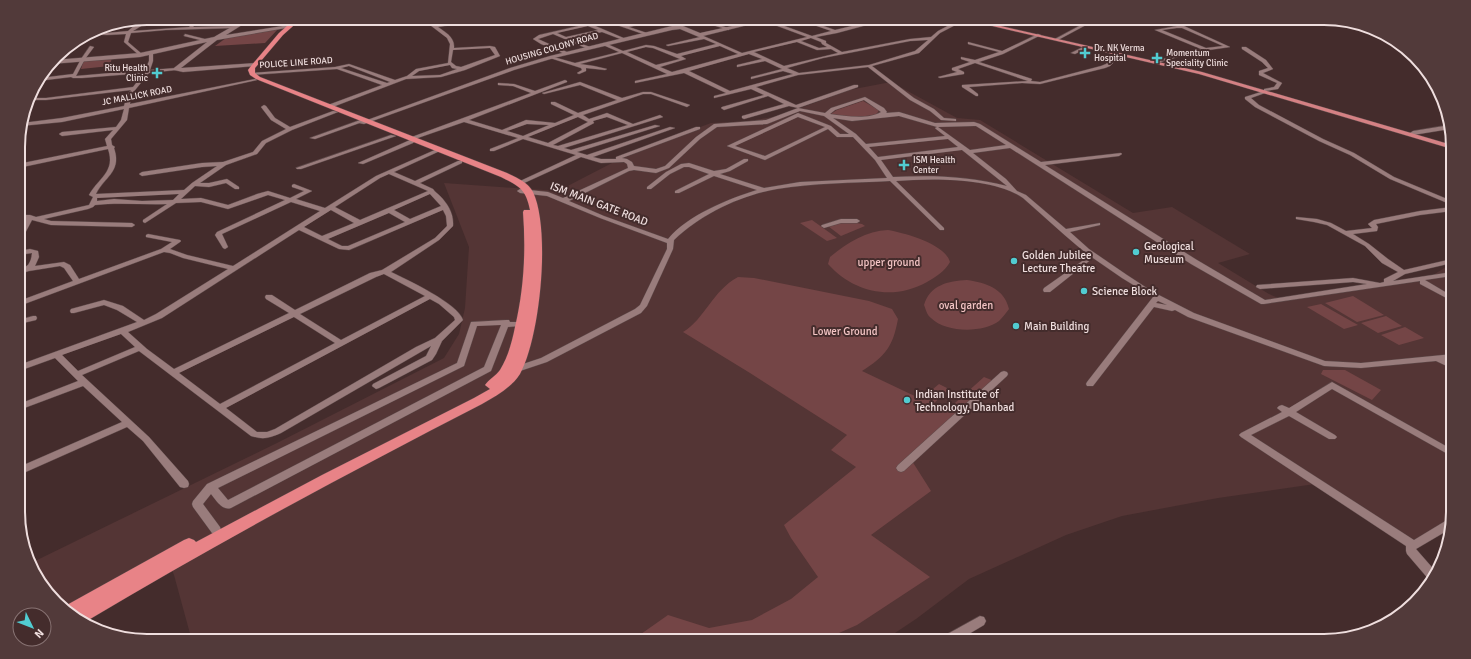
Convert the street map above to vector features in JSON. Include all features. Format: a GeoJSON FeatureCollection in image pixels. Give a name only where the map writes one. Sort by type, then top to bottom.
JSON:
{"type":"FeatureCollection","features":[{"type":"Feature","properties":{"kind":"highway"},"geometry":{"type":"LineString","coordinates":[[290,25],[253,70],[258,78],[394,136],[411,140]]}},
{"type":"Feature","properties":{"kind":"highway"},"geometry":{"type":"LineString","coordinates":[[363,122],[411,140],[523,189]]}},
{"type":"Feature","properties":{"kind":"highway"},"geometry":{"type":"LineString","coordinates":[[82,615],[259,515],[478,400],[508,381],[517,369],[530,320],[538,259],[536,225],[523,189],[504,175],[437,151]]}},
{"type":"Feature","properties":{"kind":"highway"},"geometry":{"type":"LineString","coordinates":[[74,609],[216,530],[450,408],[491,385],[500,378],[508,367],[520,324],[527,288],[530,255],[527,209],[523,189]]}},
{"type":"Feature","properties":{"kind":"main road"},"geometry":{"type":"LineString","coordinates":[[993,25],[1200,73],[1446,144]]}},
{"type":"Feature","properties":{"kind":"main road"},"geometry":{"type":"LineString","coordinates":[[1039,36],[1057,38],[1214,75],[1265,91]]}},
{"type":"Feature","properties":{"kind":"main road"},"geometry":{"type":"LineString","coordinates":[[1394,129],[1413,133],[1446,144]]}},
{"type":"Feature","properties":{"kind":"street"},"geometry":{"type":"LineString","coordinates":[[139,25],[127,35],[126,42],[140,55]]}},
{"type":"Feature","properties":{"kind":"street"},"geometry":{"type":"LineString","coordinates":[[190,28],[193,25]]}},
{"type":"Feature","properties":{"kind":"street"},"geometry":{"type":"LineString","coordinates":[[176,69],[211,41],[239,25]]}},
{"type":"Feature","properties":{"kind":"street"},"geometry":{"type":"LineString","coordinates":[[60,61],[140,55],[211,41],[279,25]]}},
{"type":"Feature","properties":{"kind":"street"},"geometry":{"type":"LineString","coordinates":[[435,26],[441,25]]}},
{"type":"Feature","properties":{"kind":"street"},"geometry":{"type":"LineString","coordinates":[[564,53],[542,44],[535,39],[540,36],[589,25],[624,39]]}},
{"type":"Feature","properties":{"kind":"street"},"geometry":{"type":"LineString","coordinates":[[620,25],[646,34]]}},
{"type":"Feature","properties":{"kind":"street"},"geometry":{"type":"LineString","coordinates":[[626,27],[635,25]]}},
{"type":"Feature","properties":{"kind":"street"},"geometry":{"type":"LineString","coordinates":[[674,25],[742,54]]}},
{"type":"Feature","properties":{"kind":"street"},"geometry":{"type":"LineString","coordinates":[[717,25],[728,29]]}},
{"type":"Feature","properties":{"kind":"street"},"geometry":{"type":"LineString","coordinates":[[668,45],[744,25]]}},
{"type":"Feature","properties":{"kind":"street"},"geometry":{"type":"LineString","coordinates":[[778,25],[825,42],[823,43],[828,44],[831,48],[843,54]]}},
{"type":"Feature","properties":{"kind":"street"},"geometry":{"type":"LineString","coordinates":[[816,25],[837,32]]}},
{"type":"Feature","properties":{"kind":"street"},"geometry":{"type":"LineString","coordinates":[[637,82],[685,71],[750,52],[866,25]]}},
{"type":"Feature","properties":{"kind":"street"},"geometry":{"type":"LineString","coordinates":[[716,97],[797,74],[869,66],[917,52],[939,32],[951,25]]}},
{"type":"Feature","properties":{"kind":"street"},"geometry":{"type":"LineString","coordinates":[[1057,38],[1083,25]]}},
{"type":"Feature","properties":{"kind":"street"},"geometry":{"type":"LineString","coordinates":[[435,26],[449,37],[452,44],[450,64]]}},
{"type":"Feature","properties":{"kind":"street"},"geometry":{"type":"LineString","coordinates":[[101,34],[190,28],[235,27]]}},
{"type":"Feature","properties":{"kind":"street","name":"HOUSING COLONY ROAD"},"geometry":{"type":"LineString","coordinates":[[363,122],[512,69],[564,53],[681,27]]}},
{"type":"Feature","properties":{"kind":"street"},"geometry":{"type":"LineString","coordinates":[[1159,62],[1186,54],[1228,47],[1179,27],[1157,30],[1207,50]]}},
{"type":"Feature","properties":{"kind":"street"},"geometry":{"type":"LineString","coordinates":[[566,38],[603,30]]}},
{"type":"Feature","properties":{"kind":"street"},"geometry":{"type":"LineString","coordinates":[[1170,36],[1193,32]]}},
{"type":"Feature","properties":{"kind":"street"},"geometry":{"type":"LineString","coordinates":[[553,33],[588,48]]}},
{"type":"Feature","properties":{"kind":"street"},"geometry":{"type":"LineString","coordinates":[[184,34],[211,41]]}},
{"type":"Feature","properties":{"kind":"street"},"geometry":{"type":"LineString","coordinates":[[940,77],[962,74],[954,69],[1002,52],[1039,36]]}},
{"type":"Feature","properties":{"kind":"street"},"geometry":{"type":"LineString","coordinates":[[753,78],[843,54],[910,40],[932,38]]}},
{"type":"Feature","properties":{"kind":"street"},"geometry":{"type":"LineString","coordinates":[[798,41],[819,49],[831,48]]}},
{"type":"Feature","properties":{"kind":"street"},"geometry":{"type":"LineString","coordinates":[[605,44],[658,66],[672,74]]}},
{"type":"Feature","properties":{"kind":"street"},"geometry":{"type":"LineString","coordinates":[[676,56],[721,44]]}},
{"type":"Feature","properties":{"kind":"street"},"geometry":{"type":"LineString","coordinates":[[968,44],[1002,52]]}},
{"type":"Feature","properties":{"kind":"street"},"geometry":{"type":"LineString","coordinates":[[576,64],[624,51],[650,46],[684,59],[658,66]]}},
{"type":"Feature","properties":{"kind":"street"},"geometry":{"type":"LineString","coordinates":[[73,75],[92,47]]}},
{"type":"Feature","properties":{"kind":"street"},"geometry":{"type":"LineString","coordinates":[[409,76],[436,77],[498,56],[493,48],[490,47],[451,49]]}},
{"type":"Feature","properties":{"kind":"street"},"geometry":{"type":"LineString","coordinates":[[1073,53],[1087,47]]}},
{"type":"Feature","properties":{"kind":"street"},"geometry":{"type":"LineString","coordinates":[[1244,48],[1264,61],[1272,69],[1261,72],[1261,74],[1280,83],[1276,88],[1247,98],[1257,106],[1321,140],[1352,154],[1392,178],[1446,200]]}},
{"type":"Feature","properties":{"kind":"street"},"geometry":{"type":"LineString","coordinates":[[750,52],[797,74]]}},
{"type":"Feature","properties":{"kind":"street"},"geometry":{"type":"LineString","coordinates":[[150,53],[151,61],[147,72],[129,95],[124,120],[108,139],[112,147],[114,164],[109,173],[95,188],[92,195],[184,192]]}},
{"type":"Feature","properties":{"kind":"street"},"geometry":{"type":"LineString","coordinates":[[976,95],[964,86],[1022,82],[1040,83],[1103,67],[1108,65],[1119,55]]}},
{"type":"Feature","properties":{"kind":"street"},"geometry":{"type":"LineString","coordinates":[[552,57],[584,67],[605,69]]}},
{"type":"Feature","properties":{"kind":"street"},"geometry":{"type":"LineString","coordinates":[[963,58],[1040,83]]}},
{"type":"Feature","properties":{"kind":"street"},"geometry":{"type":"LineString","coordinates":[[739,66],[766,60]]}},
{"type":"Feature","properties":{"kind":"street"},"geometry":{"type":"LineString","coordinates":[[144,221],[174,202],[194,184],[224,164],[255,153],[264,142],[290,129],[409,76],[418,70],[450,64],[456,68],[463,69]]}},
{"type":"Feature","properties":{"kind":"street"},"geometry":{"type":"LineString","coordinates":[[335,68],[348,65],[395,82]]}},
{"type":"Feature","properties":{"kind":"street"},"geometry":{"type":"LineString","coordinates":[[869,66],[912,99],[932,110],[944,119],[975,120],[1014,146]]}},
{"type":"Feature","properties":{"kind":"street"},"geometry":{"type":"LineString","coordinates":[[579,73],[584,70],[584,67]]}},
{"type":"Feature","properties":{"kind":"street","name":"POLICE LINE ROAD"},"geometry":{"type":"LineString","coordinates":[[253,70],[335,68],[387,85]]}},
{"type":"Feature","properties":{"kind":"street"},"geometry":{"type":"LineString","coordinates":[[46,79],[73,75],[76,78],[82,78],[176,69],[253,70]]}},
{"type":"Feature","properties":{"kind":"street","name":"JC MALLICK ROAD"},"geometry":{"type":"LineString","coordinates":[[27,124],[62,120],[126,106],[253,70]]}},
{"type":"Feature","properties":{"kind":"street"},"geometry":{"type":"LineString","coordinates":[[685,71],[730,93]]}},
{"type":"Feature","properties":{"kind":"street"},"geometry":{"type":"LineString","coordinates":[[362,163],[411,140],[565,81]]}},
{"type":"Feature","properties":{"kind":"street"},"geometry":{"type":"LineString","coordinates":[[524,96],[541,94],[580,83],[622,100]]}},
{"type":"Feature","properties":{"kind":"street"},"geometry":{"type":"LineString","coordinates":[[500,84],[514,85],[534,92]]}},
{"type":"Feature","properties":{"kind":"street"},"geometry":{"type":"LineString","coordinates":[[751,87],[796,107],[856,86]]}},
{"type":"Feature","properties":{"kind":"street"},"geometry":{"type":"LineString","coordinates":[[35,99],[133,88]]}},
{"type":"Feature","properties":{"kind":"street"},"geometry":{"type":"LineString","coordinates":[[492,150],[578,115],[643,93],[651,93],[687,105]]}},
{"type":"Feature","properties":{"kind":"street"},"geometry":{"type":"LineString","coordinates":[[724,108],[768,95]]}},
{"type":"Feature","properties":{"kind":"street"},"geometry":{"type":"LineString","coordinates":[[826,115],[833,109],[865,98],[882,109],[884,112],[880,115]]}},
{"type":"Feature","properties":{"kind":"street"},"geometry":{"type":"LineString","coordinates":[[553,103],[590,120],[606,116],[643,130]]}},
{"type":"Feature","properties":{"kind":"street"},"geometry":{"type":"LineString","coordinates":[[744,117],[789,104]]}},
{"type":"Feature","properties":{"kind":"street"},"geometry":{"type":"LineString","coordinates":[[264,107],[273,119],[290,129]]}},
{"type":"Feature","properties":{"kind":"street"},"geometry":{"type":"LineString","coordinates":[[565,200],[631,168],[656,171],[667,168],[698,138],[716,125],[767,122],[800,109],[852,119]]}},
{"type":"Feature","properties":{"kind":"street"},"geometry":{"type":"LineString","coordinates":[[834,120],[870,118],[880,115],[899,114],[935,125],[974,124],[1045,164],[1194,262],[1262,301],[1270,302],[1446,275]]}},
{"type":"Feature","properties":{"kind":"street"},"geometry":{"type":"LineString","coordinates":[[826,115],[854,135],[876,159],[891,179],[942,229]]}},
{"type":"Feature","properties":{"kind":"street"},"geometry":{"type":"LineString","coordinates":[[829,127],[765,158],[730,146],[798,116],[829,127],[839,136],[854,135]]}},
{"type":"Feature","properties":{"kind":"street"},"geometry":{"type":"LineString","coordinates":[[558,148],[660,117]]}},
{"type":"Feature","properties":{"kind":"street"},"geometry":{"type":"LineString","coordinates":[[464,120],[604,162],[617,159],[698,128]]}},
{"type":"Feature","properties":{"kind":"street"},"geometry":{"type":"LineString","coordinates":[[549,145],[591,124],[592,122],[590,120]]}},
{"type":"Feature","properties":{"kind":"street"},"geometry":{"type":"LineString","coordinates":[[313,138],[363,122]]}},
{"type":"Feature","properties":{"kind":"street"},"geometry":{"type":"LineString","coordinates":[[503,131],[526,122],[556,124]]}},
{"type":"Feature","properties":{"kind":"street"},"geometry":{"type":"LineString","coordinates":[[572,152],[657,126]]}},
{"type":"Feature","properties":{"kind":"street"},"geometry":{"type":"LineString","coordinates":[[62,134],[118,128]]}},
{"type":"Feature","properties":{"kind":"street"},"geometry":{"type":"LineString","coordinates":[[523,189],[584,156],[672,128]]}},
{"type":"Feature","properties":{"kind":"street"},"geometry":{"type":"LineString","coordinates":[[938,128],[1004,180],[1015,191]]}},
{"type":"Feature","properties":{"kind":"street"},"geometry":{"type":"LineString","coordinates":[[1413,133],[1444,128]]}},
{"type":"Feature","properties":{"kind":"street"},"geometry":{"type":"LineString","coordinates":[[299,168],[394,136]]}},
{"type":"Feature","properties":{"kind":"street"},"geometry":{"type":"LineString","coordinates":[[865,146],[949,137]]}},
{"type":"Feature","properties":{"kind":"street"},"geometry":{"type":"LineString","coordinates":[[969,152],[1014,146]]}},
{"type":"Feature","properties":{"kind":"street"},"geometry":{"type":"LineString","coordinates":[[25,165],[112,147]]}},
{"type":"Feature","properties":{"kind":"street"},"geometry":{"type":"LineString","coordinates":[[876,159],[963,148]]}},
{"type":"Feature","properties":{"kind":"street"},"geometry":{"type":"LineString","coordinates":[[25,366],[144,323],[172,308],[388,172],[437,151]]}},
{"type":"Feature","properties":{"kind":"street"},"geometry":{"type":"LineString","coordinates":[[1045,164],[1119,154]]}},
{"type":"Feature","properties":{"kind":"street"},"geometry":{"type":"LineString","coordinates":[[617,159],[629,161],[631,168]]}},
{"type":"Feature","properties":{"kind":"street"},"geometry":{"type":"LineString","coordinates":[[677,192],[715,173],[728,170],[746,160]]}},
{"type":"Feature","properties":{"kind":"street"},"geometry":{"type":"LineString","coordinates":[[415,183],[460,162]]}},
{"type":"Feature","properties":{"kind":"street"},"geometry":{"type":"LineString","coordinates":[[142,174],[202,165],[224,164]]}},
{"type":"Feature","properties":{"kind":"street"},"geometry":{"type":"LineString","coordinates":[[649,188],[670,172],[685,165],[695,166],[763,190]]}},
{"type":"Feature","properties":{"kind":"street"},"geometry":{"type":"LineString","coordinates":[[173,373],[373,275],[385,272],[447,231],[451,224],[440,198],[431,192],[431,190],[388,172]]}},
{"type":"Feature","properties":{"kind":"street"},"geometry":{"type":"LineString","coordinates":[[517,369],[544,360],[638,311],[643,306],[670,249],[670,242],[675,234],[713,210],[763,190],[816,183],[909,177],[955,178],[987,183],[1015,191],[1024,196],[1088,250],[1154,300],[1191,315],[1324,363],[1342,366],[1361,366],[1446,358]]}},
{"type":"Feature","properties":{"kind":"street"},"geometry":{"type":"LineString","coordinates":[[194,184],[209,185],[226,181],[237,188]]}},
{"type":"Feature","properties":{"kind":"street"},"geometry":{"type":"LineString","coordinates":[[225,247],[218,235],[219,233],[310,191],[294,186]]}},
{"type":"Feature","properties":{"kind":"street","name":"ISM MAIN GATE ROAD"},"geometry":{"type":"LineString","coordinates":[[523,189],[548,194],[565,200],[602,218],[670,242]]}},
{"type":"Feature","properties":{"kind":"street"},"geometry":{"type":"LineString","coordinates":[[322,239],[431,192]]}},
{"type":"Feature","properties":{"kind":"street"},"geometry":{"type":"LineString","coordinates":[[93,203],[114,201],[142,203],[201,200],[228,207],[268,193],[327,209],[360,223]]}},
{"type":"Feature","properties":{"kind":"street"},"geometry":{"type":"LineString","coordinates":[[25,229],[33,218],[86,208],[93,203],[97,196]]}},
{"type":"Feature","properties":{"kind":"street"},"geometry":{"type":"LineString","coordinates":[[298,228],[341,248],[349,248],[444,207]]}},
{"type":"Feature","properties":{"kind":"street"},"geometry":{"type":"LineString","coordinates":[[389,210],[410,222]]}},
{"type":"Feature","properties":{"kind":"street"},"geometry":{"type":"LineString","coordinates":[[1345,234],[1375,230],[1375,227],[1371,224],[1374,222],[1446,210]]}},
{"type":"Feature","properties":{"kind":"street"},"geometry":{"type":"LineString","coordinates":[[25,217],[51,223],[132,225]]}},
{"type":"Feature","properties":{"kind":"street"},"geometry":{"type":"LineString","coordinates":[[1298,218],[1322,222],[1367,245],[1385,261],[1403,272]]}},
{"type":"Feature","properties":{"kind":"street"},"geometry":{"type":"LineString","coordinates":[[824,226],[841,220],[857,221]]}},
{"type":"Feature","properties":{"kind":"street"},"geometry":{"type":"LineString","coordinates":[[1066,231],[1098,224]]}},
{"type":"Feature","properties":{"kind":"street"},"geometry":{"type":"LineString","coordinates":[[25,302],[163,250],[178,241],[148,236]]}},
{"type":"Feature","properties":{"kind":"street"},"geometry":{"type":"LineString","coordinates":[[163,250],[171,251],[185,257],[234,268]]}},
{"type":"Feature","properties":{"kind":"street"},"geometry":{"type":"LineString","coordinates":[[25,252],[36,252],[30,269]]}},
{"type":"Feature","properties":{"kind":"street"},"geometry":{"type":"LineString","coordinates":[[1047,290],[1090,258]]}},
{"type":"Feature","properties":{"kind":"street"},"geometry":{"type":"LineString","coordinates":[[1260,287],[1353,280],[1381,284],[1403,272],[1446,262]]}},
{"type":"Feature","properties":{"kind":"street"},"geometry":{"type":"LineString","coordinates":[[25,270],[62,264],[67,267],[77,282]]}},
{"type":"Feature","properties":{"kind":"street"},"geometry":{"type":"LineString","coordinates":[[122,331],[140,348],[254,434],[261,436],[268,435],[305,416],[419,348],[438,340],[457,322],[458,316],[442,302],[385,272]]}},
{"type":"Feature","properties":{"kind":"street"},"geometry":{"type":"LineString","coordinates":[[1423,282],[1446,295]]}},
{"type":"Feature","properties":{"kind":"street"},"geometry":{"type":"LineString","coordinates":[[220,408],[430,296]]}},
{"type":"Feature","properties":{"kind":"street"},"geometry":{"type":"LineString","coordinates":[[269,297],[340,344]]}},
{"type":"Feature","properties":{"kind":"street"},"geometry":{"type":"LineString","coordinates":[[1090,384],[1154,300]]}},
{"type":"Feature","properties":{"kind":"street"},"geometry":{"type":"LineString","coordinates":[[74,310],[104,302],[120,308],[144,323]]}},
{"type":"Feature","properties":{"kind":"street"},"geometry":{"type":"LineString","coordinates":[[25,320],[33,318]]}},
{"type":"Feature","properties":{"kind":"street"},"geometry":{"type":"LineString","coordinates":[[211,487],[227,505],[488,369],[506,322],[474,324],[461,364],[211,487],[198,504],[216,530]]}},
{"type":"Feature","properties":{"kind":"street"},"geometry":{"type":"LineString","coordinates":[[504,325],[520,324]]}},
{"type":"Feature","properties":{"kind":"street"},"geometry":{"type":"LineString","coordinates":[[376,386],[429,358],[438,340]]}},
{"type":"Feature","properties":{"kind":"street"},"geometry":{"type":"LineString","coordinates":[[76,375],[140,348]]}},
{"type":"Feature","properties":{"kind":"street"},"geometry":{"type":"LineString","coordinates":[[57,355],[76,375],[146,439],[184,484]]}},
{"type":"Feature","properties":{"kind":"street"},"geometry":{"type":"LineString","coordinates":[[1439,360],[1446,363]]}},
{"type":"Feature","properties":{"kind":"street"},"geometry":{"type":"LineString","coordinates":[[901,468],[1004,374]]}},
{"type":"Feature","properties":{"kind":"street"},"geometry":{"type":"LineString","coordinates":[[25,405],[84,382]]}},
{"type":"Feature","properties":{"kind":"street"},"geometry":{"type":"LineString","coordinates":[[1413,545],[1244,435],[1332,385],[1446,450]]}},
{"type":"Feature","properties":{"kind":"street"},"geometry":{"type":"LineString","coordinates":[[1286,410],[1332,437]]}},
{"type":"Feature","properties":{"kind":"street"},"geometry":{"type":"LineString","coordinates":[[25,468],[128,423]]}},
{"type":"Feature","properties":{"kind":"street"},"geometry":{"type":"LineString","coordinates":[[1430,573],[1411,551],[1411,548],[1413,545],[1445,526]]}},
{"type":"Feature","properties":{"kind":"street"},"geometry":{"type":"LineString","coordinates":[[957,634],[980,620]]}},
{"type":"Feature","properties":{"kind":"shaded area","name":"Indian Institute of Technology, Dhanbad"},"geometry":{"type":"Polygon","coordinates":[[[891,82],[957,118],[980,120],[1133,213],[1172,207],[1250,254],[1218,263],[1269,294],[1285,301],[1346,290],[1427,279],[1446,267],[1446,521],[1417,541],[1315,484],[1218,498],[1122,516],[1066,535],[969,579],[894,634],[190,634],[174,575],[165,553],[69,605],[50,586],[41,573],[35,561],[277,443],[444,358],[459,334],[465,308],[469,247],[444,183],[558,191],[612,163],[663,141],[711,123],[749,121],[779,116],[849,90],[891,82]]]}},
{"type":"Feature","properties":{"kind":"green space"},"geometry":{"type":"Polygon","coordinates":[[[278,29],[265,43],[215,46],[226,38],[278,29]]]}},
{"type":"Feature","properties":{"kind":"green space"},"geometry":{"type":"Polygon","coordinates":[[[112,57],[110,66],[81,69],[84,59],[112,57]]]}},
{"type":"Feature","properties":{"kind":"green space"},"geometry":{"type":"Polygon","coordinates":[[[863,101],[879,110],[876,115],[837,119],[831,114],[837,110],[863,101]]]}},
{"type":"Feature","properties":{"kind":"green space"},"geometry":{"type":"Polygon","coordinates":[[[812,220],[837,238],[827,241],[800,223],[812,220]]]}},
{"type":"Feature","properties":{"kind":"green space"},"geometry":{"type":"Polygon","coordinates":[[[845,221],[862,224],[865,226],[841,236],[828,226],[845,221]]]}},
{"type":"Feature","properties":{"kind":"green space","name":"upper ground"},"geometry":{"type":"Polygon","coordinates":[[[888,230],[924,240],[941,250],[950,262],[940,274],[927,282],[914,288],[888,292],[874,291],[850,282],[838,274],[828,264],[830,257],[843,247],[864,235],[888,230]]]}},
{"type":"Feature","properties":{"kind":"green space","name":"Lower Ground"},"geometry":{"type":"Polygon","coordinates":[[[738,277],[754,278],[869,301],[892,309],[898,319],[891,343],[883,355],[862,371],[921,399],[939,384],[949,389],[933,404],[946,411],[984,377],[994,381],[912,461],[931,491],[871,535],[930,577],[857,625],[837,634],[641,634],[668,615],[709,628],[752,620],[791,599],[818,577],[791,538],[784,525],[856,467],[831,450],[847,435],[683,332],[697,320],[715,297],[729,283],[738,277]]]}},
{"type":"Feature","properties":{"kind":"green space","name":"oval garden"},"geometry":{"type":"Polygon","coordinates":[[[967,280],[987,285],[999,291],[1003,296],[1009,309],[999,321],[984,328],[965,330],[946,326],[938,323],[930,317],[924,305],[927,298],[935,289],[947,283],[967,280]]]}},
{"type":"Feature","properties":{"kind":"green space"},"geometry":{"type":"Polygon","coordinates":[[[1353,296],[1384,315],[1357,322],[1325,303],[1353,296]]]}},
{"type":"Feature","properties":{"kind":"green space"},"geometry":{"type":"Polygon","coordinates":[[[1321,304],[1358,325],[1344,329],[1307,307],[1321,304]]]}},
{"type":"Feature","properties":{"kind":"green space"},"geometry":{"type":"Polygon","coordinates":[[[1386,316],[1402,326],[1378,333],[1361,323],[1386,316]]]}},
{"type":"Feature","properties":{"kind":"green space"},"geometry":{"type":"Polygon","coordinates":[[[1405,327],[1424,338],[1399,345],[1381,335],[1405,327]]]}},
{"type":"Feature","properties":{"kind":"green space"},"geometry":{"type":"Polygon","coordinates":[[[1323,370],[1345,370],[1381,390],[1372,400],[1321,374],[1323,370]]]}},
{"type":"Feature","properties":{"kind":"place","name":"Dr. NK Verma Hospital"},"geometry":{"type":"Point","coordinates":[1085,53]}},
{"type":"Feature","properties":{"kind":"place","name":"Momentum Speciality Clinic"},"geometry":{"type":"Point","coordinates":[1157,58]}},
{"type":"Feature","properties":{"kind":"place","name":"Ritu Health Clinic"},"geometry":{"type":"Point","coordinates":[157,73]}},
{"type":"Feature","properties":{"kind":"place","name":"ISM Health Center"},"geometry":{"type":"Point","coordinates":[904,165]}},
{"type":"Feature","properties":{"kind":"place","name":"Geological Museum"},"geometry":{"type":"Point","coordinates":[1136,252]}},
{"type":"Feature","properties":{"kind":"place","name":"Golden Jubilee Lecture Theatre"},"geometry":{"type":"Point","coordinates":[1014,261]}},
{"type":"Feature","properties":{"kind":"place","name":"Science Block"},"geometry":{"type":"Point","coordinates":[1084,291]}},
{"type":"Feature","properties":{"kind":"place","name":"Main Building"},"geometry":{"type":"Point","coordinates":[1016,326]}},
{"type":"Feature","properties":{"kind":"place","name":"Indian Institute of Technology, Dhanbad"},"geometry":{"type":"Point","coordinates":[907,400]}}]}
